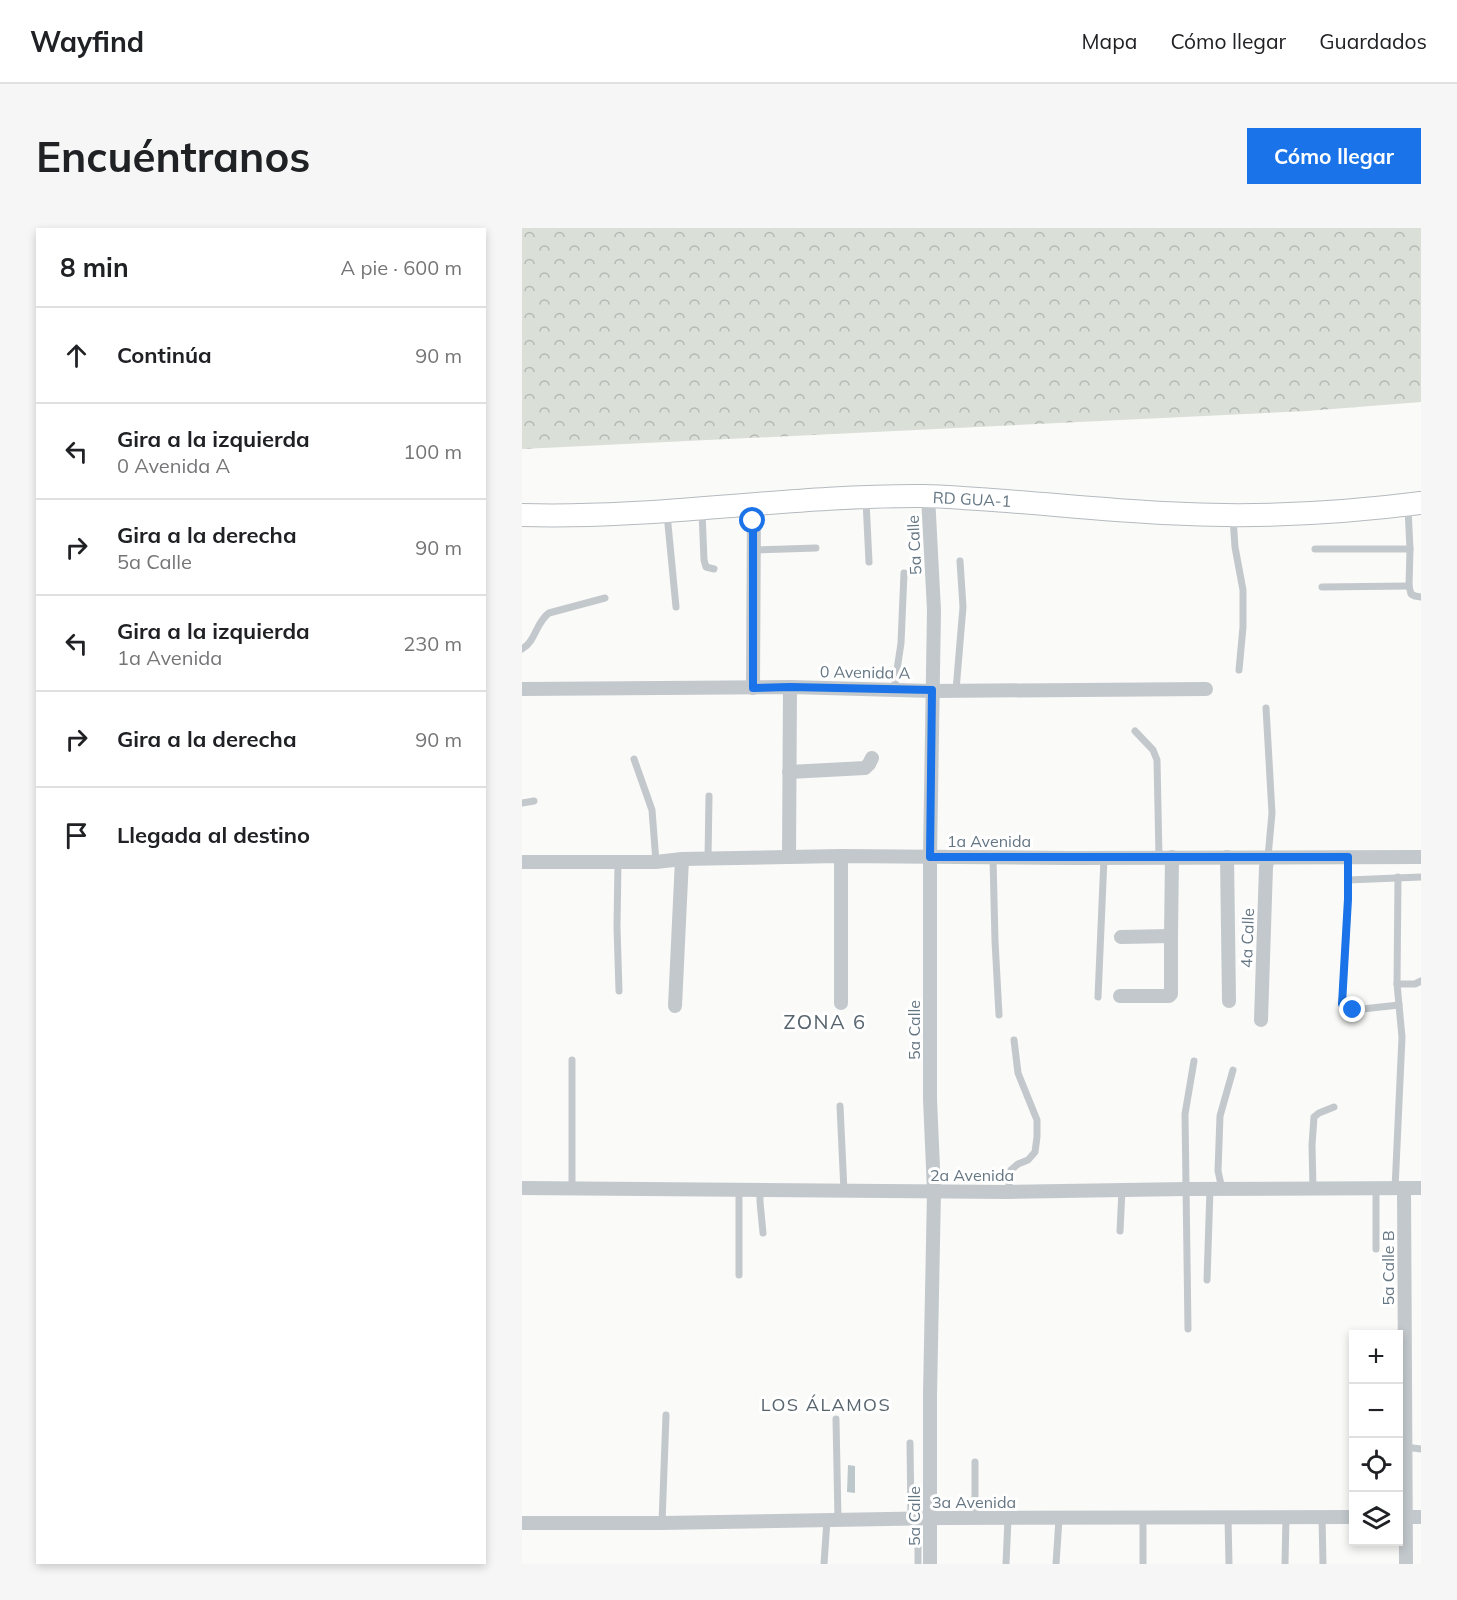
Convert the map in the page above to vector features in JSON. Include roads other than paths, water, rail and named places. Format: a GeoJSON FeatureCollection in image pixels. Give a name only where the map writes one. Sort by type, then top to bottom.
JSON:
{"type":"FeatureCollection","features":[{"type":"Feature","properties":{"kind":"main road","name":"RD GUA-1"},"geometry":{"type":"LineString","coordinates":[[522,515],[602,516],[865,496],[928,496],[1163,513],[1233,515],[1274,515],[1414,504]]}},
{"type":"Feature","properties":{"kind":"street","name":"5a Calle"},"geometry":{"type":"LineString","coordinates":[[928,496],[934,610],[930,857],[930,1099],[934,1191],[930,1395],[919,1519],[930,1564]]}},
{"type":"Feature","properties":{"kind":"street"},"geometry":{"type":"LineString","coordinates":[[753,504],[753,688]]}},
{"type":"Feature","properties":{"kind":"street"},"geometry":{"type":"LineString","coordinates":[[789,857],[790,687]]}},
{"type":"Feature","properties":{"kind":"street","name":"0 Avenida A"},"geometry":{"type":"LineString","coordinates":[[522,689],[1206,688]]}},
{"type":"Feature","properties":{"kind":"street"},"geometry":{"type":"LineString","coordinates":[[789,772],[865,768],[872,758]]}},
{"type":"Feature","properties":{"kind":"street"},"geometry":{"type":"LineString","coordinates":[[840,1003],[841,856]]}},
{"type":"Feature","properties":{"kind":"street","name":"1a Avenida"},"geometry":{"type":"LineString","coordinates":[[522,862],[841,856],[1421,857]]}},
{"type":"Feature","properties":{"kind":"street"},"geometry":{"type":"LineString","coordinates":[[1120,996],[1169,996],[1171,994],[1166,857]]}},
{"type":"Feature","properties":{"kind":"street"},"geometry":{"type":"LineString","coordinates":[[1227,857],[1229,1001]]}},
{"type":"Feature","properties":{"kind":"street","name":"4a Calle"},"geometry":{"type":"LineString","coordinates":[[1261,1020],[1268,857]]}},
{"type":"Feature","properties":{"kind":"street"},"geometry":{"type":"LineString","coordinates":[[675,1006],[682,859]]}},
{"type":"Feature","properties":{"kind":"street"},"geometry":{"type":"LineString","coordinates":[[1121,937],[1170,936]]}},
{"type":"Feature","properties":{"kind":"street","name":"2a Avenida"},"geometry":{"type":"LineString","coordinates":[[522,1188],[1008,1192],[1421,1188]]}},
{"type":"Feature","properties":{"kind":"street","name":"5a Calle B"},"geometry":{"type":"LineString","coordinates":[[1400,1189],[1405,1447],[1403,1494]]}},
{"type":"Feature","properties":{"kind":"street","name":"3a Avenida"},"geometry":{"type":"LineString","coordinates":[[522,1523],[1349,1517]]}},
{"type":"Feature","properties":{"kind":"street"},"geometry":{"type":"LineString","coordinates":[[1403,1517],[1421,1517]]}},
{"type":"Feature","properties":{"kind":"street","name":"5a Calle B"},"geometry":{"type":"LineString","coordinates":[[1403,1529],[1406,1564]]}},
{"type":"Feature","properties":{"kind":"lane"},"geometry":{"type":"LineString","coordinates":[[865,496],[869,562]]}},
{"type":"Feature","properties":{"kind":"lane"},"geometry":{"type":"LineString","coordinates":[[1414,504],[1409,586],[1412,594],[1421,597]]}},
{"type":"Feature","properties":{"kind":"lane"},"geometry":{"type":"LineString","coordinates":[[702,509],[704,560],[706,567],[714,569]]}},
{"type":"Feature","properties":{"kind":"lane"},"geometry":{"type":"LineString","coordinates":[[667,511],[676,607]]}},
{"type":"Feature","properties":{"kind":"lane"},"geometry":{"type":"LineString","coordinates":[[1233,515],[1235,547],[1243,590],[1243,627],[1239,670]]}},
{"type":"Feature","properties":{"kind":"lane"},"geometry":{"type":"LineString","coordinates":[[753,550],[816,548]]}},
{"type":"Feature","properties":{"kind":"lane"},"geometry":{"type":"LineString","coordinates":[[1315,549],[1410,549]]}},
{"type":"Feature","properties":{"kind":"lane"},"geometry":{"type":"LineString","coordinates":[[956,690],[963,607],[960,561]]}},
{"type":"Feature","properties":{"kind":"lane"},"geometry":{"type":"LineString","coordinates":[[894,690],[901,643],[904,573]]}},
{"type":"Feature","properties":{"kind":"lane"},"geometry":{"type":"LineString","coordinates":[[1322,587],[1409,586]]}},
{"type":"Feature","properties":{"kind":"lane"},"geometry":{"type":"LineString","coordinates":[[522,649],[532,641],[543,617],[549,612],[605,598]]}},
{"type":"Feature","properties":{"kind":"lane"},"geometry":{"type":"LineString","coordinates":[[1266,708],[1272,813],[1268,857]]}},
{"type":"Feature","properties":{"kind":"lane"},"geometry":{"type":"LineString","coordinates":[[1135,731],[1153,750],[1157,760],[1166,857]]}},
{"type":"Feature","properties":{"kind":"lane"},"geometry":{"type":"LineString","coordinates":[[633,759],[652,810],[656,861]]}},
{"type":"Feature","properties":{"kind":"lane"},"geometry":{"type":"LineString","coordinates":[[708,859],[709,796]]}},
{"type":"Feature","properties":{"kind":"lane"},"geometry":{"type":"LineString","coordinates":[[522,803],[534,801]]}},
{"type":"Feature","properties":{"kind":"lane"},"geometry":{"type":"LineString","coordinates":[[1348,857],[1342,1004],[1345,1008],[1353,1010],[1399,1005]]}},
{"type":"Feature","properties":{"kind":"lane"},"geometry":{"type":"LineString","coordinates":[[993,858],[999,1015]]}},
{"type":"Feature","properties":{"kind":"lane"},"geometry":{"type":"LineString","coordinates":[[1098,997],[1104,858]]}},
{"type":"Feature","properties":{"kind":"lane"},"geometry":{"type":"LineString","coordinates":[[618,861],[619,991]]}},
{"type":"Feature","properties":{"kind":"lane"},"geometry":{"type":"LineString","coordinates":[[1398,877],[1397,984],[1402,1037],[1400,1189]]}},
{"type":"Feature","properties":{"kind":"lane"},"geometry":{"type":"LineString","coordinates":[[1348,880],[1421,877]]}},
{"type":"Feature","properties":{"kind":"lane"},"geometry":{"type":"LineString","coordinates":[[1397,984],[1415,984],[1421,981]]}},
{"type":"Feature","properties":{"kind":"lane"},"geometry":{"type":"LineString","coordinates":[[1008,1192],[1011,1170],[1028,1160],[1035,1152],[1037,1137],[1037,1120],[1018,1073],[1014,1040]]}},
{"type":"Feature","properties":{"kind":"lane"},"geometry":{"type":"LineString","coordinates":[[572,1060],[572,1188]]}},
{"type":"Feature","properties":{"kind":"lane"},"geometry":{"type":"LineString","coordinates":[[1188,1329],[1185,1114],[1194,1061]]}},
{"type":"Feature","properties":{"kind":"lane"},"geometry":{"type":"LineString","coordinates":[[1207,1280],[1218,1171],[1220,1116],[1233,1070]]}},
{"type":"Feature","properties":{"kind":"lane"},"geometry":{"type":"LineString","coordinates":[[840,1106],[844,1191]]}},
{"type":"Feature","properties":{"kind":"lane"},"geometry":{"type":"LineString","coordinates":[[1313,1189],[1314,1116],[1334,1107]]}},
{"type":"Feature","properties":{"kind":"lane"},"geometry":{"type":"LineString","coordinates":[[739,1189],[739,1275]]}},
{"type":"Feature","properties":{"kind":"lane"},"geometry":{"type":"LineString","coordinates":[[1376,1189],[1376,1249]]}},
{"type":"Feature","properties":{"kind":"lane"},"geometry":{"type":"LineString","coordinates":[[760,1190],[763,1233]]}},
{"type":"Feature","properties":{"kind":"lane"},"geometry":{"type":"LineString","coordinates":[[1119,1231],[1122,1190]]}},
{"type":"Feature","properties":{"kind":"lane"},"geometry":{"type":"LineString","coordinates":[[662,1523],[666,1415]]}},
{"type":"Feature","properties":{"kind":"lane"},"geometry":{"type":"LineString","coordinates":[[824,1564],[832,1520],[836,1419]]}},
{"type":"Feature","properties":{"kind":"lane"},"geometry":{"type":"LineString","coordinates":[[910,1443],[919,1519],[918,1564]]}},
{"type":"Feature","properties":{"kind":"lane"},"geometry":{"type":"LineString","coordinates":[[1405,1447],[1421,1449]]}},
{"type":"Feature","properties":{"kind":"lane"},"geometry":{"type":"LineString","coordinates":[[975,1462],[975,1519]]}},
{"type":"Feature","properties":{"kind":"lane"},"geometry":{"type":"LineString","coordinates":[[1285,1564],[1286,1517]]}},
{"type":"Feature","properties":{"kind":"lane"},"geometry":{"type":"LineString","coordinates":[[1322,1517],[1323,1564]]}},
{"type":"Feature","properties":{"kind":"lane"},"geometry":{"type":"LineString","coordinates":[[1143,1518],[1143,1564]]}},
{"type":"Feature","properties":{"kind":"lane"},"geometry":{"type":"LineString","coordinates":[[1228,1518],[1229,1564]]}},
{"type":"Feature","properties":{"kind":"lane"},"geometry":{"type":"LineString","coordinates":[[1006,1564],[1008,1519]]}},
{"type":"Feature","properties":{"kind":"lane"},"geometry":{"type":"LineString","coordinates":[[1056,1564],[1059,1519]]}},
{"type":"Feature","properties":{"kind":"district","name":"ZONA 6"},"geometry":{"type":"Point","coordinates":[825,1021]}},
{"type":"Feature","properties":{"kind":"district","name":"LOS ÁLAMOS"},"geometry":{"type":"Point","coordinates":[826,1404]}}]}
